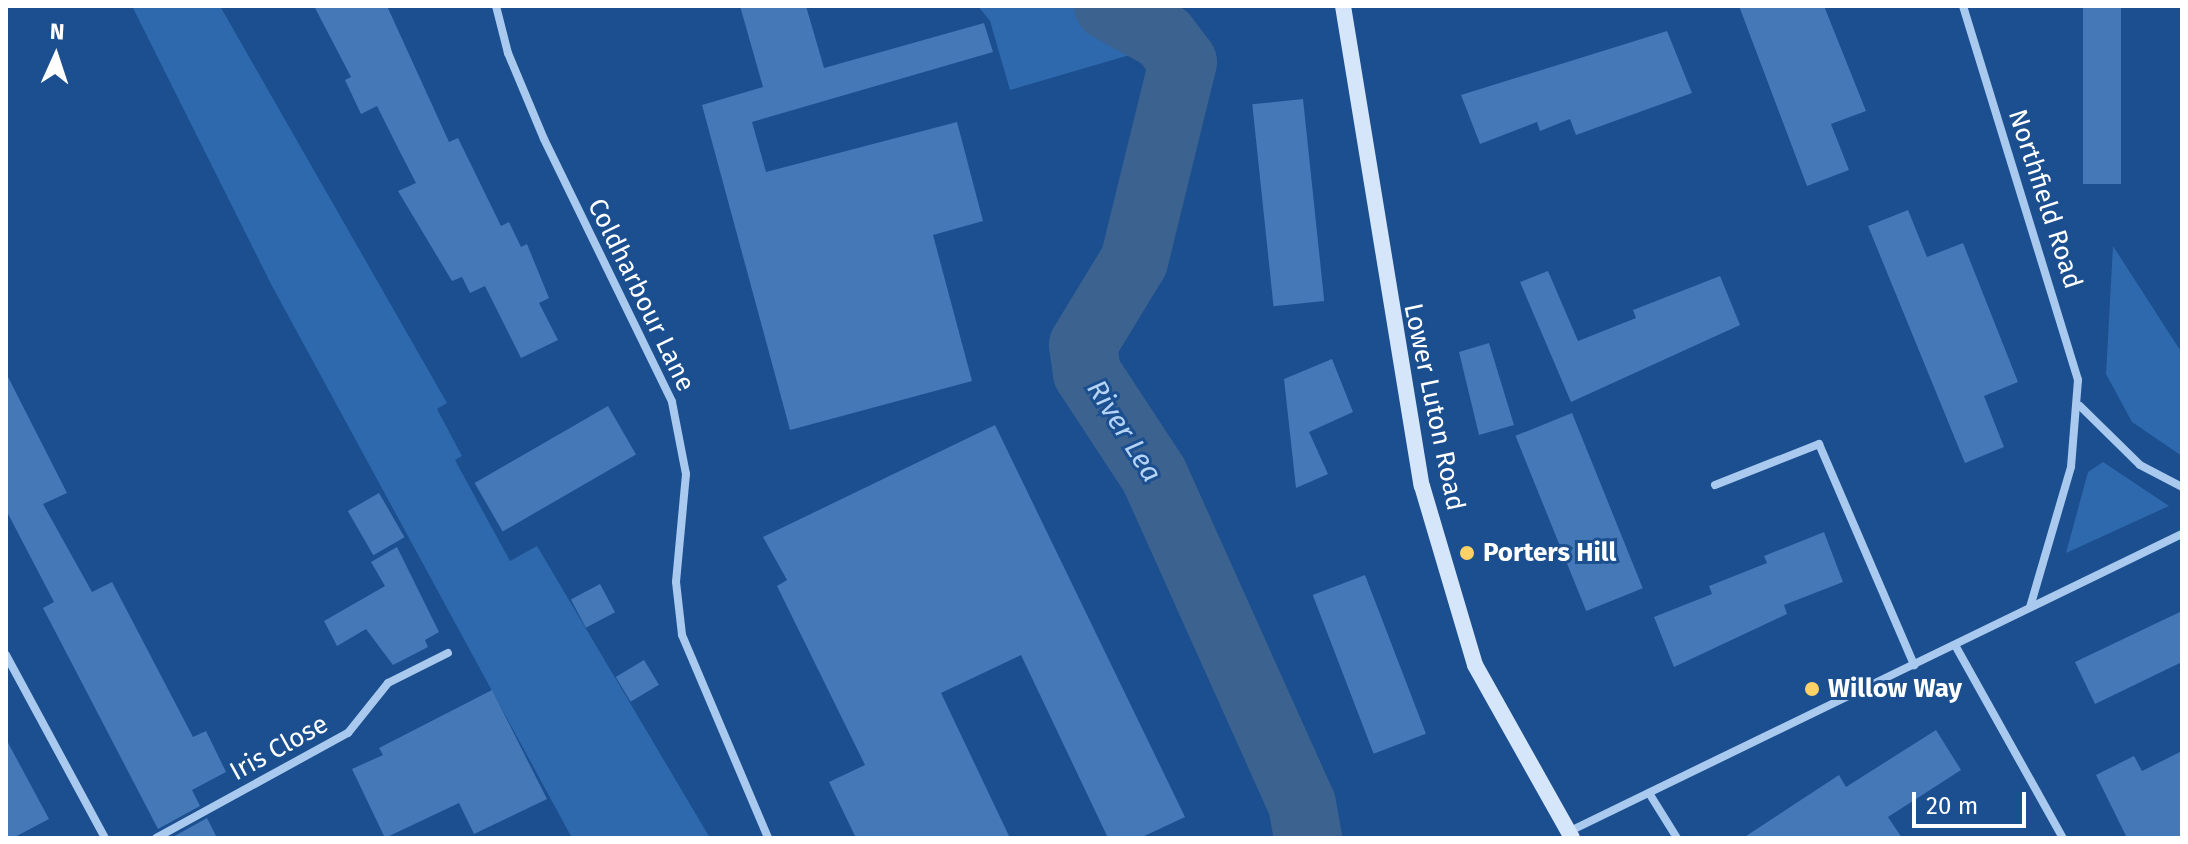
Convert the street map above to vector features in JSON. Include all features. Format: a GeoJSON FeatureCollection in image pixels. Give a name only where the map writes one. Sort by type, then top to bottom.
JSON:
{"type":"FeatureCollection","features":[{"type":"Feature","properties":{"kind":"main road","name":"Lower Luton Road"},"geometry":{"type":"LineString","coordinates":[[1343,6],[1422,486],[1475,665],[1570,835]]}},
{"type":"Feature","properties":{"kind":"street","name":"Coldharbour Lane"},"geometry":{"type":"LineString","coordinates":[[496,6],[508,53],[544,139],[672,402],[686,474],[676,582],[682,635],[768,838]]}},
{"type":"Feature","properties":{"kind":"street","name":"Northfield Road"},"geometry":{"type":"LineString","coordinates":[[1963,6],[2071,349],[2080,406],[2071,467],[2030,607]]}},
{"type":"Feature","properties":{"kind":"street"},"geometry":{"type":"LineString","coordinates":[[2080,406],[2140,465],[2182,487]]}},
{"type":"Feature","properties":{"kind":"street"},"geometry":{"type":"LineString","coordinates":[[1715,485],[1819,444],[1914,665]]}},
{"type":"Feature","properties":{"kind":"street"},"geometry":{"type":"LineString","coordinates":[[1570,835],[1649,793],[2182,534]]}},
{"type":"Feature","properties":{"kind":"street"},"geometry":{"type":"LineString","coordinates":[[1955,645],[2063,838]]}},
{"type":"Feature","properties":{"kind":"street","name":"Iris Close"},"geometry":{"type":"LineString","coordinates":[[156,838],[348,733],[388,683],[448,653]]}},
{"type":"Feature","properties":{"kind":"street"},"geometry":{"type":"LineString","coordinates":[[6,655],[105,838]]}},
{"type":"Feature","properties":{"kind":"street"},"geometry":{"type":"LineString","coordinates":[[1649,793],[1677,838]]}},
{"type":"Feature","properties":{"kind":"shaded area"},"geometry":{"type":"Polygon","coordinates":[[[132,6],[220,6],[447,403],[437,409],[462,456],[455,460],[510,561],[537,546],[710,838],[572,838],[271,284],[132,6]]]}},
{"type":"Feature","properties":{"kind":"shaded area"},"geometry":{"type":"Polygon","coordinates":[[[978,6],[1089,6],[1114,28],[1157,47],[1010,90],[990,21],[978,6]]]}},
{"type":"Feature","properties":{"kind":"shaded area"},"geometry":{"type":"Polygon","coordinates":[[[2113,246],[2182,353],[2182,456],[2132,422],[2106,374],[2113,246]]]}},
{"type":"Feature","properties":{"kind":"shaded area"},"geometry":{"type":"Polygon","coordinates":[[[2103,462],[2169,506],[2066,553],[2088,472],[2103,462]]]}},
{"type":"Feature","properties":{"kind":"building"},"geometry":{"type":"Polygon","coordinates":[[[314,6],[387,6],[449,142],[458,138],[501,226],[509,222],[521,247],[527,244],[549,298],[539,303],[558,340],[521,358],[485,286],[470,293],[462,277],[452,281],[398,191],[416,183],[377,106],[361,114],[345,80],[351,77],[314,6]]]}},
{"type":"Feature","properties":{"kind":"building"},"geometry":{"type":"Polygon","coordinates":[[[740,6],[806,6],[824,68],[984,23],[993,52],[752,122],[766,172],[957,122],[983,221],[933,235],[972,381],[790,430],[702,105],[763,87],[740,6]]]}},
{"type":"Feature","properties":{"kind":"building"},"geometry":{"type":"Polygon","coordinates":[[[1739,6],[1824,6],[1866,111],[1831,124],[1849,170],[1807,186],[1739,6]]]}},
{"type":"Feature","properties":{"kind":"building"},"geometry":{"type":"Polygon","coordinates":[[[2083,6],[2121,6],[2121,184],[2083,184],[2083,6]]]}},
{"type":"Feature","properties":{"kind":"building"},"geometry":{"type":"Polygon","coordinates":[[[1667,31],[1692,93],[1576,135],[1570,119],[1540,131],[1537,122],[1480,144],[1461,95],[1667,31]]]}},
{"type":"Feature","properties":{"kind":"building"},"geometry":{"type":"Polygon","coordinates":[[[1303,99],[1324,301],[1273,306],[1252,104],[1303,99]]]}},
{"type":"Feature","properties":{"kind":"building"},"geometry":{"type":"Polygon","coordinates":[[[1908,210],[1927,257],[1963,243],[2018,382],[1984,396],[2004,447],[1965,463],[1868,226],[1908,210]]]}},
{"type":"Feature","properties":{"kind":"building"},"geometry":{"type":"Polygon","coordinates":[[[1548,271],[1578,341],[1636,318],[1633,310],[1720,276],[1740,325],[1571,402],[1520,282],[1548,271]]]}},
{"type":"Feature","properties":{"kind":"building"},"geometry":{"type":"Polygon","coordinates":[[[1489,343],[1514,425],[1479,435],[1459,352],[1489,343]]]}},
{"type":"Feature","properties":{"kind":"building"},"geometry":{"type":"Polygon","coordinates":[[[1332,359],[1353,412],[1309,432],[1328,474],[1296,488],[1284,379],[1332,359]]]}},
{"type":"Feature","properties":{"kind":"building"},"geometry":{"type":"Polygon","coordinates":[[[6,373],[67,493],[43,504],[92,592],[112,582],[193,737],[206,731],[226,772],[192,790],[200,806],[158,829],[43,608],[54,602],[6,510],[6,373]]]}},
{"type":"Feature","properties":{"kind":"building"},"geometry":{"type":"Polygon","coordinates":[[[608,406],[636,454],[503,531],[475,483],[608,406]]]}},
{"type":"Feature","properties":{"kind":"building"},"geometry":{"type":"Polygon","coordinates":[[[1572,413],[1643,588],[1586,611],[1515,436],[1572,413]]]}},
{"type":"Feature","properties":{"kind":"building"},"geometry":{"type":"Polygon","coordinates":[[[995,425],[1185,817],[1140,838],[1108,838],[1021,655],[941,693],[1010,838],[856,838],[829,782],[865,765],[777,586],[787,580],[763,537],[995,425]]]}},
{"type":"Feature","properties":{"kind":"building"},"geometry":{"type":"Polygon","coordinates":[[[379,493],[405,537],[373,555],[348,511],[379,493]]]}},
{"type":"Feature","properties":{"kind":"building"},"geometry":{"type":"Polygon","coordinates":[[[1824,532],[1843,582],[1784,605],[1787,614],[1674,667],[1654,617],[1712,594],[1709,586],[1767,563],[1764,556],[1824,532]]]}},
{"type":"Feature","properties":{"kind":"building"},"geometry":{"type":"Polygon","coordinates":[[[397,547],[439,632],[425,640],[428,647],[393,665],[366,629],[337,646],[324,621],[385,586],[371,562],[397,547]]]}},
{"type":"Feature","properties":{"kind":"building"},"geometry":{"type":"Polygon","coordinates":[[[1365,575],[1426,734],[1374,754],[1313,595],[1365,575]]]}},
{"type":"Feature","properties":{"kind":"building"},"geometry":{"type":"Polygon","coordinates":[[[600,584],[615,612],[586,628],[571,599],[600,584]]]}},
{"type":"Feature","properties":{"kind":"building"},"geometry":{"type":"Polygon","coordinates":[[[2182,611],[2182,662],[2095,704],[2075,662],[2182,611]]]}},
{"type":"Feature","properties":{"kind":"building"},"geometry":{"type":"Polygon","coordinates":[[[644,660],[659,685],[631,702],[616,677],[644,660]]]}},
{"type":"Feature","properties":{"kind":"building"},"geometry":{"type":"Polygon","coordinates":[[[492,690],[547,799],[474,834],[459,803],[385,838],[352,769],[383,755],[379,748],[492,690]]]}},
{"type":"Feature","properties":{"kind":"building"},"geometry":{"type":"Polygon","coordinates":[[[1936,730],[1961,770],[1888,817],[1902,838],[1743,838],[1839,775],[1846,787],[1936,730]]]}},
{"type":"Feature","properties":{"kind":"building"},"geometry":{"type":"Polygon","coordinates":[[[6,739],[49,819],[13,838],[6,838],[6,739]]]}},
{"type":"Feature","properties":{"kind":"building"},"geometry":{"type":"Polygon","coordinates":[[[2182,751],[2182,838],[2127,838],[2096,775],[2134,756],[2142,771],[2182,751]]]}},
{"type":"Feature","properties":{"kind":"building"},"geometry":{"type":"Polygon","coordinates":[[[207,818],[217,838],[171,838],[207,818]]]}},
{"type":"Feature","properties":{"kind":"waterway","name":"River Lea"},"geometry":{"type":"LineString","coordinates":[[1108,6],[1164,37],[1183,62],[1134,261],[1083,345],[1087,373],[1154,475],[1302,804],[1308,838]]}},
{"type":"Feature","properties":{"kind":"place","name":"Porters Hill"},"geometry":{"type":"Point","coordinates":[1467,553]}},
{"type":"Feature","properties":{"kind":"place","name":"Willow Way"},"geometry":{"type":"Point","coordinates":[1812,689]}}]}
